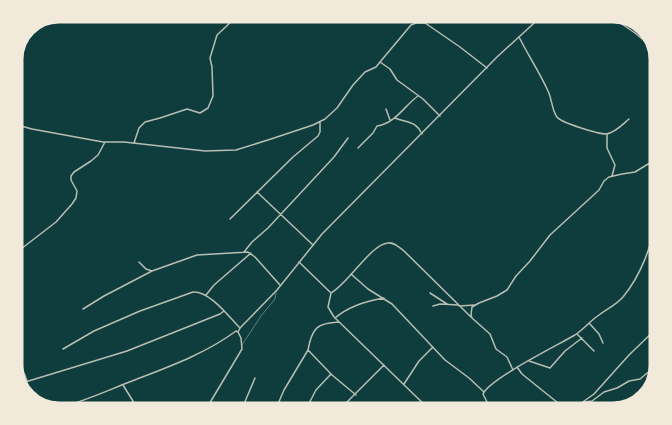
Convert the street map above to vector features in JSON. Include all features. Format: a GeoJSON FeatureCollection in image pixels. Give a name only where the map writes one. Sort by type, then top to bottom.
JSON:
{"type":"FeatureCollection","features":[{"type":"Feature","properties":{"kind":"street"},"geometry":{"type":"LineString","coordinates":[[134,143],[139,128],[145,122],[187,109],[200,112],[208,108],[213,96],[213,73],[210,58],[217,35],[232,21]]}},
{"type":"Feature","properties":{"kind":"street"},"geometry":{"type":"LineString","coordinates":[[421,21],[460,47],[487,68]]}},
{"type":"Feature","properties":{"kind":"street"},"geometry":{"type":"LineString","coordinates":[[71,404],[189,359],[229,337],[236,331],[238,332],[240,328],[277,290],[322,234],[487,68],[536,21]]}},
{"type":"Feature","properties":{"kind":"street"},"geometry":{"type":"LineString","coordinates":[[617,21],[648,44]]}},
{"type":"Feature","properties":{"kind":"street"},"geometry":{"type":"LineString","coordinates":[[21,126],[49,133],[105,142],[134,143],[205,151],[236,150],[272,139],[325,119],[337,108],[353,85],[365,72],[380,62],[411,25],[419,23],[425,24]]}},
{"type":"Feature","properties":{"kind":"street"},"geometry":{"type":"LineString","coordinates":[[519,37],[545,85],[557,117],[569,124],[607,134],[616,130],[629,119]]}},
{"type":"Feature","properties":{"kind":"street"},"geometry":{"type":"LineString","coordinates":[[380,62],[390,69],[397,80],[418,96],[440,116]]}},
{"type":"Feature","properties":{"kind":"street"},"geometry":{"type":"LineString","coordinates":[[358,148],[373,133],[377,126],[395,118],[418,96]]}},
{"type":"Feature","properties":{"kind":"street"},"geometry":{"type":"LineString","coordinates":[[386,109],[390,120]]}},
{"type":"Feature","properties":{"kind":"street"},"geometry":{"type":"LineString","coordinates":[[395,118],[413,123],[420,128],[422,134]]}},
{"type":"Feature","properties":{"kind":"street"},"geometry":{"type":"LineString","coordinates":[[230,219],[293,157],[318,136],[320,132],[320,121]]}},
{"type":"Feature","properties":{"kind":"street"},"geometry":{"type":"LineString","coordinates":[[607,134],[607,148],[615,165],[612,176]]}},
{"type":"Feature","properties":{"kind":"street"},"geometry":{"type":"LineString","coordinates":[[244,252],[334,157],[348,138]]}},
{"type":"Feature","properties":{"kind":"street"},"geometry":{"type":"LineString","coordinates":[[21,249],[56,222],[72,204],[76,198],[77,191],[71,180],[71,176],[74,172],[98,155],[105,142]]}},
{"type":"Feature","properties":{"kind":"street"},"geometry":{"type":"LineString","coordinates":[[433,306],[447,304],[458,306],[475,305],[507,290],[516,276],[550,235],[599,190],[604,181],[612,176],[634,172],[651,162]]}},
{"type":"Feature","properties":{"kind":"street"},"geometry":{"type":"LineString","coordinates":[[257,192],[313,245]]}},
{"type":"Feature","properties":{"kind":"street"},"geometry":{"type":"LineString","coordinates":[[424,404],[335,318],[328,307],[331,293],[342,285],[370,253],[382,244],[390,242],[404,251],[458,306],[490,334],[496,349],[507,357],[513,370]]}},
{"type":"Feature","properties":{"kind":"street"},"geometry":{"type":"LineString","coordinates":[[484,392],[496,381],[517,367],[576,334],[598,315],[612,307],[623,296],[646,260],[651,243]]}},
{"type":"Feature","properties":{"kind":"street"},"geometry":{"type":"LineString","coordinates":[[83,309],[109,293],[152,271],[197,255],[244,252],[251,253],[280,285]]}},
{"type":"Feature","properties":{"kind":"street"},"geometry":{"type":"LineString","coordinates":[[206,295],[214,285],[251,253]]}},
{"type":"Feature","properties":{"kind":"street"},"geometry":{"type":"LineString","coordinates":[[139,262],[146,269],[152,271]]}},
{"type":"Feature","properties":{"kind":"street"},"geometry":{"type":"LineString","coordinates":[[299,262],[331,293]]}},
{"type":"Feature","properties":{"kind":"street"},"geometry":{"type":"LineString","coordinates":[[351,274],[396,308],[445,360],[469,378],[484,392],[483,394],[488,404]]}},
{"type":"Feature","properties":{"kind":"street"},"geometry":{"type":"LineString","coordinates":[[63,349],[94,332],[147,308],[193,292],[206,295],[240,328]]}},
{"type":"Feature","properties":{"kind":"street"},"geometry":{"type":"LineString","coordinates":[[430,293],[447,304]]}},
{"type":"Feature","properties":{"kind":"street"},"geometry":{"type":"LineString","coordinates":[[335,318],[353,306],[384,298]]}},
{"type":"Feature","properties":{"kind":"street"},"geometry":{"type":"LineString","coordinates":[[474,319],[471,315],[471,310],[475,305]]}},
{"type":"Feature","properties":{"kind":"street"},"geometry":{"type":"LineString","coordinates":[[26,382],[127,351],[220,314],[224,311]]}},
{"type":"Feature","properties":{"kind":"street"},"geometry":{"type":"LineString","coordinates":[[278,404],[284,390],[308,350],[310,336],[317,328],[327,322],[339,322]]}},
{"type":"Feature","properties":{"kind":"street"},"geometry":{"type":"LineString","coordinates":[[589,323],[599,334],[603,343]]}},
{"type":"Feature","properties":{"kind":"street"},"geometry":{"type":"LineString","coordinates":[[209,404],[242,349],[241,338],[238,332]]}},
{"type":"Feature","properties":{"kind":"street"},"geometry":{"type":"LineString","coordinates":[[576,334],[582,338],[594,351]]}},
{"type":"Feature","properties":{"kind":"street"},"geometry":{"type":"LineString","coordinates":[[581,404],[594,394],[628,355],[651,334]]}},
{"type":"Feature","properties":{"kind":"street"},"geometry":{"type":"LineString","coordinates":[[529,361],[550,368],[565,351],[582,338]]}},
{"type":"Feature","properties":{"kind":"street"},"geometry":{"type":"LineString","coordinates":[[404,384],[420,361],[433,347]]}},
{"type":"Feature","properties":{"kind":"street"},"geometry":{"type":"LineString","coordinates":[[308,350],[331,374],[356,395]]}},
{"type":"Feature","properties":{"kind":"street"},"geometry":{"type":"LineString","coordinates":[[346,404],[384,365]]}},
{"type":"Feature","properties":{"kind":"street"},"geometry":{"type":"LineString","coordinates":[[21,366],[28,387]]}},
{"type":"Feature","properties":{"kind":"street"},"geometry":{"type":"LineString","coordinates":[[517,367],[522,374],[560,404]]}},
{"type":"Feature","properties":{"kind":"street"},"geometry":{"type":"LineString","coordinates":[[584,402],[592,401],[604,392],[617,388],[629,381],[640,379],[651,370]]}},
{"type":"Feature","properties":{"kind":"street"},"geometry":{"type":"LineString","coordinates":[[309,404],[316,390],[331,374]]}},
{"type":"Feature","properties":{"kind":"street"},"geometry":{"type":"LineString","coordinates":[[243,404],[255,378]]}},
{"type":"Feature","properties":{"kind":"street"},"geometry":{"type":"LineString","coordinates":[[123,385],[135,404]]}},
{"type":"Feature","properties":{"kind":"lane"},"geometry":{"type":"LineString","coordinates":[[242,349],[242,344],[275,299],[277,290]]}}]}
